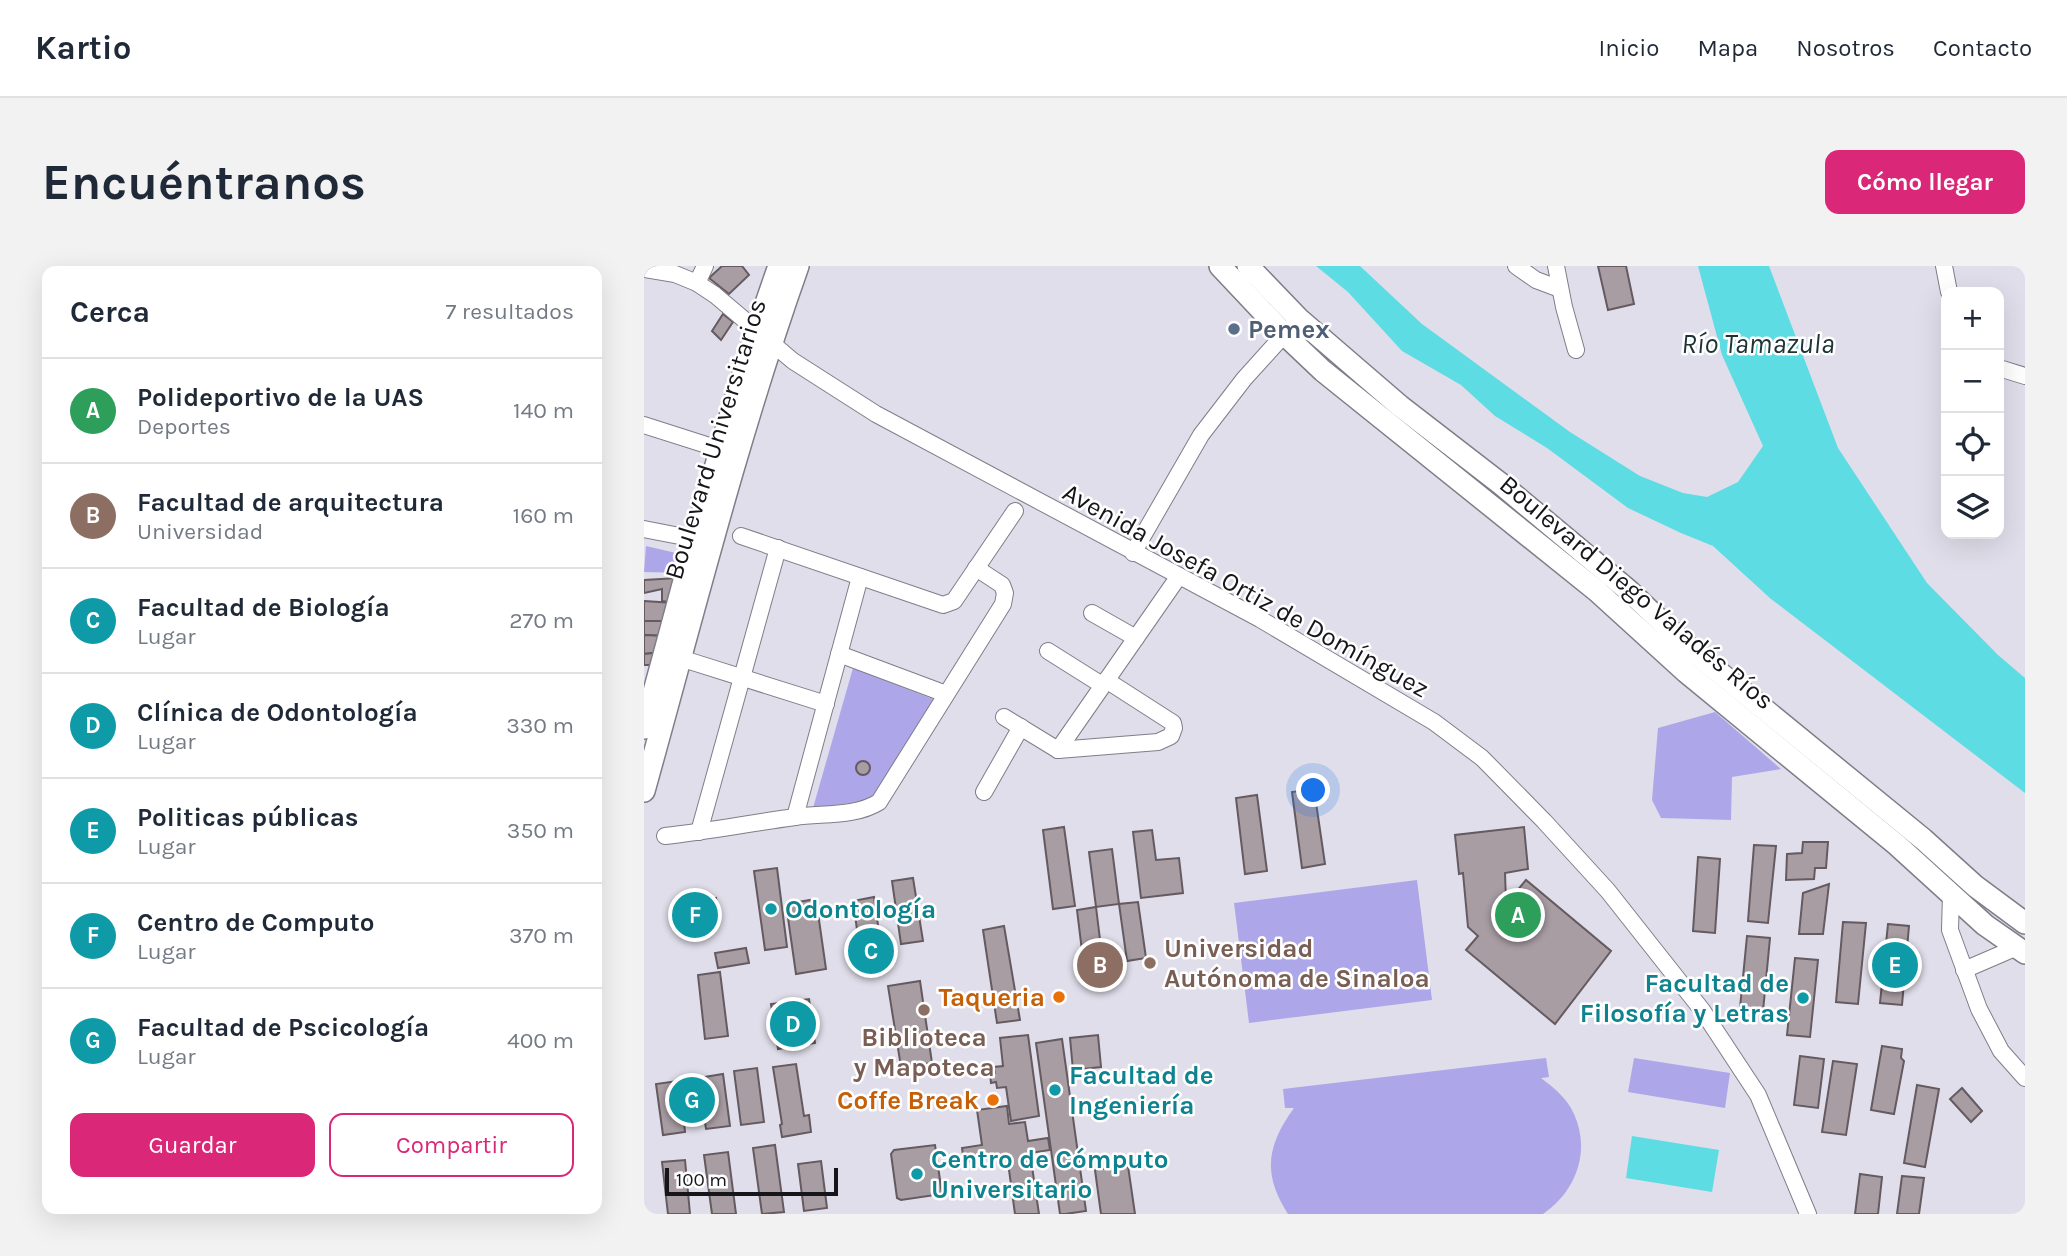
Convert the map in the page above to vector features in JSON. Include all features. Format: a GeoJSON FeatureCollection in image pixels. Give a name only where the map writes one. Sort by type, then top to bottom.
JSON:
{"type":"FeatureCollection","features":[{"type":"Feature","properties":{"kind":"main road","name":"Boulevard Universitarios"},"geometry":{"type":"LineString","coordinates":[[644,728],[717,522],[779,266]]}},
{"type":"Feature","properties":{"kind":"main road","name":"Boulevard Universitarios"},"geometry":{"type":"LineString","coordinates":[[644,791],[665,667],[719,449],[764,336],[798,266]]}},
{"type":"Feature","properties":{"kind":"main road","name":"Boulevard Diego Valadés Ríos"},"geometry":{"type":"LineString","coordinates":[[1220,266],[1284,334],[1365,406],[1597,591],[1686,672],[2020,950]]}},
{"type":"Feature","properties":{"kind":"main road","name":"Boulevard Diego Valadés Ríos"},"geometry":{"type":"LineString","coordinates":[[1248,266],[1299,319],[1400,407],[1502,484],[1580,548],[1629,590],[1688,648],[1923,839],[1981,891],[2025,923]]}},
{"type":"Feature","properties":{"kind":"street"},"geometry":{"type":"LineString","coordinates":[[697,283],[705,266]]}},
{"type":"Feature","properties":{"kind":"street"},"geometry":{"type":"LineString","coordinates":[[1516,266],[1536,279],[1560,289]]}},
{"type":"Feature","properties":{"kind":"street"},"geometry":{"type":"LineString","coordinates":[[1556,266],[1576,350]]}},
{"type":"Feature","properties":{"kind":"street"},"geometry":{"type":"LineString","coordinates":[[1944,266],[1947,287]]}},
{"type":"Feature","properties":{"kind":"street","name":"Avenida Josefa Ortiz de Domínguez"},"geometry":{"type":"LineString","coordinates":[[644,268],[676,274],[697,283],[793,361],[876,414],[1271,625],[1434,722],[1482,758],[1539,815],[1628,915],[1730,1050],[1758,1095],[1808,1214]]}},
{"type":"Feature","properties":{"kind":"street"},"geometry":{"type":"LineString","coordinates":[[1133,553],[1201,435],[1244,379],[1299,319]]}},
{"type":"Feature","properties":{"kind":"street"},"geometry":{"type":"LineString","coordinates":[[2004,370],[2025,376]]}},
{"type":"Feature","properties":{"kind":"street"},"geometry":{"type":"LineString","coordinates":[[644,425],[719,449]]}},
{"type":"Feature","properties":{"kind":"street"},"geometry":{"type":"LineString","coordinates":[[741,536],[943,605],[954,600],[1015,511]]}},
{"type":"Feature","properties":{"kind":"street"},"geometry":{"type":"LineString","coordinates":[[644,529],[695,538]]}},
{"type":"Feature","properties":{"kind":"street"},"geometry":{"type":"LineString","coordinates":[[699,832],[778,548]]}},
{"type":"Feature","properties":{"kind":"street"},"geometry":{"type":"LineString","coordinates":[[665,835],[856,811],[879,802],[1003,604],[1005,593],[1002,585],[976,568]]}},
{"type":"Feature","properties":{"kind":"street"},"geometry":{"type":"LineString","coordinates":[[1058,750],[1179,576]]}},
{"type":"Feature","properties":{"kind":"street"},"geometry":{"type":"LineString","coordinates":[[795,817],[860,577]]}},
{"type":"Feature","properties":{"kind":"street"},"geometry":{"type":"LineString","coordinates":[[1092,614],[1136,638]]}},
{"type":"Feature","properties":{"kind":"street"},"geometry":{"type":"LineString","coordinates":[[1004,716],[1058,750],[1158,742],[1171,736],[1173,723],[1048,651]]}},
{"type":"Feature","properties":{"kind":"street"},"geometry":{"type":"LineString","coordinates":[[839,654],[946,694]]}},
{"type":"Feature","properties":{"kind":"street"},"geometry":{"type":"LineString","coordinates":[[665,667],[742,677],[826,704]]}},
{"type":"Feature","properties":{"kind":"street"},"geometry":{"type":"LineString","coordinates":[[984,792],[1021,727]]}},
{"type":"Feature","properties":{"kind":"street"},"geometry":{"type":"LineString","coordinates":[[1951,894],[1951,930],[1986,1027],[2001,1051],[2025,1078]]}},
{"type":"Feature","properties":{"kind":"street"},"geometry":{"type":"LineString","coordinates":[[1964,970],[2020,950]]}},
{"type":"Feature","properties":{"kind":"shaded area"},"geometry":{"type":"Polygon","coordinates":[[[646,546],[689,556],[685,573],[644,572],[646,546]]]}},
{"type":"Feature","properties":{"kind":"shaded area"},"geometry":{"type":"Polygon","coordinates":[[[853,668],[938,701],[874,800],[813,808],[853,668]]]}},
{"type":"Feature","properties":{"kind":"shaded area"},"geometry":{"type":"Polygon","coordinates":[[[1715,712],[1781,769],[1732,777],[1731,820],[1661,818],[1652,800],[1658,728],[1715,712]]]}},
{"type":"Feature","properties":{"kind":"shaded area"},"geometry":{"type":"Polygon","coordinates":[[[1417,880],[1432,1000],[1249,1023],[1234,903],[1417,880]]]}},
{"type":"Feature","properties":{"kind":"shaded area"},"geometry":{"type":"Polygon","coordinates":[[[1546,1058],[1549,1077],[1541,1078],[1568,1103],[1579,1128],[1581,1142],[1577,1170],[1572,1182],[1555,1205],[1543,1214],[1288,1214],[1274,1186],[1271,1173],[1273,1147],[1294,1108],[1285,1108],[1283,1089],[1546,1058]]]}},
{"type":"Feature","properties":{"kind":"shaded area"},"geometry":{"type":"Polygon","coordinates":[[[1634,1058],[1730,1073],[1725,1108],[1628,1092],[1634,1058]]]}},
{"type":"Feature","properties":{"kind":"water","name":"Río Tamazula"},"geometry":{"type":"Polygon","coordinates":[[[1316,266],[1360,266],[1422,324],[1570,432],[1640,476],[1683,493],[1707,497],[1738,482],[1763,446],[1722,355],[1698,266],[1769,266],[1838,448],[1927,583],[1998,655],[2025,678],[2025,793],[1771,599],[1713,546],[1628,508],[1547,448],[1495,416],[1461,385],[1402,351],[1348,292],[1316,266]]]}},
{"type":"Feature","properties":{"kind":"water"},"geometry":{"type":"Polygon","coordinates":[[[1632,1136],[1719,1150],[1712,1192],[1626,1178],[1632,1136]]]}},
{"type":"Feature","properties":{"kind":"building"},"geometry":{"type":"Polygon","coordinates":[[[722,266],[742,266],[749,275],[729,294],[709,278],[722,266]]]}},
{"type":"Feature","properties":{"kind":"building"},"geometry":{"type":"Polygon","coordinates":[[[1598,266],[1626,266],[1634,304],[1608,310],[1598,266]]]}},
{"type":"Feature","properties":{"kind":"building"},"geometry":{"type":"Polygon","coordinates":[[[723,314],[733,322],[721,340],[712,331],[723,314]]]}},
{"type":"Feature","properties":{"kind":"building"},"geometry":{"type":"Polygon","coordinates":[[[677,578],[674,603],[662,601],[662,589],[644,593],[644,580],[677,578]]]}},
{"type":"Feature","properties":{"kind":"building"},"geometry":{"type":"Polygon","coordinates":[[[644,601],[674,603],[670,621],[644,621],[644,601]]]}},
{"type":"Feature","properties":{"kind":"building"},"geometry":{"type":"Polygon","coordinates":[[[644,621],[670,621],[666,636],[644,635],[644,621]]]}},
{"type":"Feature","properties":{"kind":"building"},"geometry":{"type":"Polygon","coordinates":[[[644,635],[666,636],[662,652],[644,654],[644,635]]]}},
{"type":"Feature","properties":{"kind":"building"},"geometry":{"type":"Polygon","coordinates":[[[662,652],[659,665],[644,665],[644,654],[662,652]]]}},
{"type":"Feature","properties":{"kind":"building"},"geometry":{"type":"Polygon","coordinates":[[[863,761],[868,763],[868,773],[863,775],[858,773],[856,768],[858,763],[863,761]]]}},
{"type":"Feature","properties":{"kind":"building"},"geometry":{"type":"Polygon","coordinates":[[[1314,789],[1325,864],[1302,868],[1292,792],[1314,789]]]}},
{"type":"Feature","properties":{"kind":"building"},"geometry":{"type":"Polygon","coordinates":[[[1257,795],[1267,871],[1245,874],[1236,798],[1257,795]]]}},
{"type":"Feature","properties":{"kind":"building"},"geometry":{"type":"Polygon","coordinates":[[[1064,827],[1075,906],[1053,909],[1043,830],[1064,827]]]}},
{"type":"Feature","properties":{"kind":"building"},"geometry":{"type":"Polygon","coordinates":[[[1524,827],[1528,869],[1505,873],[1507,903],[1526,880],[1611,951],[1555,1024],[1466,950],[1478,936],[1468,927],[1463,873],[1459,874],[1455,835],[1524,827]]]}},
{"type":"Feature","properties":{"kind":"building"},"geometry":{"type":"Polygon","coordinates":[[[1152,830],[1156,860],[1179,858],[1183,893],[1141,898],[1133,832],[1152,830]]]}},
{"type":"Feature","properties":{"kind":"building"},"geometry":{"type":"Polygon","coordinates":[[[1803,842],[1828,842],[1826,868],[1815,868],[1814,879],[1786,880],[1787,854],[1802,853],[1803,842]]]}},
{"type":"Feature","properties":{"kind":"building"},"geometry":{"type":"Polygon","coordinates":[[[1754,845],[1776,846],[1768,923],[1748,921],[1754,845]]]}},
{"type":"Feature","properties":{"kind":"building"},"geometry":{"type":"Polygon","coordinates":[[[1112,849],[1119,904],[1096,907],[1089,852],[1112,849]]]}},
{"type":"Feature","properties":{"kind":"building"},"geometry":{"type":"Polygon","coordinates":[[[1698,857],[1720,859],[1715,933],[1693,931],[1698,857]]]}},
{"type":"Feature","properties":{"kind":"building","name":"Odontología"},"geometry":{"type":"Polygon","coordinates":[[[777,868],[787,947],[765,950],[754,871],[777,868]]]}},
{"type":"Feature","properties":{"kind":"building"},"geometry":{"type":"Polygon","coordinates":[[[913,878],[923,941],[901,944],[892,881],[913,878]]]}},
{"type":"Feature","properties":{"kind":"building"},"geometry":{"type":"Polygon","coordinates":[[[1829,884],[1823,934],[1799,934],[1803,893],[1829,884]]]}},
{"type":"Feature","properties":{"kind":"building"},"geometry":{"type":"Polygon","coordinates":[[[874,897],[884,968],[863,972],[853,901],[874,897]]]}},
{"type":"Feature","properties":{"kind":"building"},"geometry":{"type":"Polygon","coordinates":[[[716,898],[719,914],[708,916],[710,929],[694,932],[692,919],[678,921],[675,905],[716,898]]]}},
{"type":"Feature","properties":{"kind":"building"},"geometry":{"type":"Polygon","coordinates":[[[816,899],[826,969],[796,974],[786,904],[816,899]]]}},
{"type":"Feature","properties":{"kind":"building"},"geometry":{"type":"Polygon","coordinates":[[[1138,902],[1146,958],[1127,961],[1119,904],[1138,902]]]}},
{"type":"Feature","properties":{"kind":"building"},"geometry":{"type":"Polygon","coordinates":[[[1096,907],[1103,964],[1084,967],[1077,910],[1096,907]]]}},
{"type":"Feature","properties":{"kind":"building"},"geometry":{"type":"Polygon","coordinates":[[[1843,922],[1866,923],[1858,1004],[1836,1002],[1843,922]]]}},
{"type":"Feature","properties":{"kind":"building"},"geometry":{"type":"Polygon","coordinates":[[[1888,924],[1909,926],[1902,1005],[1880,1003],[1888,924]]]}},
{"type":"Feature","properties":{"kind":"building"},"geometry":{"type":"Polygon","coordinates":[[[1004,926],[1020,1020],[997,1023],[983,930],[1004,926]]]}},
{"type":"Feature","properties":{"kind":"building"},"geometry":{"type":"Polygon","coordinates":[[[1747,936],[1770,938],[1763,1011],[1740,1008],[1747,936]]]}},
{"type":"Feature","properties":{"kind":"building"},"geometry":{"type":"Polygon","coordinates":[[[746,948],[749,963],[718,968],[715,953],[746,948]]]}},
{"type":"Feature","properties":{"kind":"building","name":"Facultad de Filosofía y Letras"},"geometry":{"type":"Polygon","coordinates":[[[1795,958],[1818,960],[1810,1037],[1787,1035],[1795,958]]]}},
{"type":"Feature","properties":{"kind":"building"},"geometry":{"type":"Polygon","coordinates":[[[720,972],[728,1036],[705,1039],[698,975],[720,972]]]}},
{"type":"Feature","properties":{"kind":"building"},"geometry":{"type":"Polygon","coordinates":[[[920,981],[932,1063],[901,1067],[888,986],[920,981]]]}},
{"type":"Feature","properties":{"kind":"building"},"geometry":{"type":"Polygon","coordinates":[[[809,999],[815,1043],[778,1049],[771,1004],[809,999]]]}},
{"type":"Feature","properties":{"kind":"building"},"geometry":{"type":"Polygon","coordinates":[[[1028,1035],[1039,1116],[1011,1121],[1006,1087],[997,1088],[996,1082],[991,1083],[990,1074],[995,1073],[994,1067],[1003,1066],[1000,1038],[1028,1035]]]}},
{"type":"Feature","properties":{"kind":"building"},"geometry":{"type":"Polygon","coordinates":[[[1098,1035],[1101,1067],[1073,1070],[1070,1038],[1098,1035]]]}},
{"type":"Feature","properties":{"kind":"building","name":"Facultad de Ingeniería"},"geometry":{"type":"Polygon","coordinates":[[[1062,1039],[1086,1211],[1065,1214],[1060,1214],[1036,1043],[1062,1039]]]}},
{"type":"Feature","properties":{"kind":"building"},"geometry":{"type":"Polygon","coordinates":[[[1882,1046],[1902,1049],[1901,1058],[1904,1061],[1894,1114],[1871,1110],[1882,1046]]]}},
{"type":"Feature","properties":{"kind":"building"},"geometry":{"type":"Polygon","coordinates":[[[1800,1056],[1824,1059],[1818,1108],[1794,1105],[1800,1056]]]}},
{"type":"Feature","properties":{"kind":"building"},"geometry":{"type":"Polygon","coordinates":[[[1833,1061],[1857,1064],[1846,1135],[1822,1132],[1833,1061]]]}},
{"type":"Feature","properties":{"kind":"building"},"geometry":{"type":"Polygon","coordinates":[[[796,1064],[804,1116],[809,1115],[811,1132],[782,1137],[773,1067],[796,1064]]]}},
{"type":"Feature","properties":{"kind":"building"},"geometry":{"type":"Polygon","coordinates":[[[757,1068],[764,1122],[741,1125],[734,1071],[757,1068]]]}},
{"type":"Feature","properties":{"kind":"building"},"geometry":{"type":"Polygon","coordinates":[[[723,1074],[730,1126],[706,1129],[703,1109],[683,1112],[685,1132],[663,1135],[656,1084],[677,1081],[679,1091],[699,1088],[698,1078],[723,1074]]]}},
{"type":"Feature","properties":{"kind":"building"},"geometry":{"type":"Polygon","coordinates":[[[1917,1085],[1939,1089],[1925,1167],[1904,1163],[1917,1085]]]}},
{"type":"Feature","properties":{"kind":"building"},"geometry":{"type":"Polygon","coordinates":[[[1962,1088],[1982,1111],[1971,1122],[1950,1099],[1962,1088]]]}},
{"type":"Feature","properties":{"kind":"building","name":"Facultad de Ingeniería"},"geometry":{"type":"Polygon","coordinates":[[[1007,1106],[1009,1124],[1025,1122],[1028,1141],[1048,1138],[1050,1150],[1030,1153],[1039,1214],[1015,1214],[1007,1155],[964,1162],[962,1148],[982,1145],[977,1110],[1007,1106]]]}},
{"type":"Feature","properties":{"kind":"building"},"geometry":{"type":"Polygon","coordinates":[[[775,1145],[784,1212],[762,1214],[753,1148],[775,1145]]]}},
{"type":"Feature","properties":{"kind":"building","name":"Centro de Cómputo Universitario"},"geometry":{"type":"Polygon","coordinates":[[[935,1145],[942,1194],[901,1200],[897,1198],[891,1154],[894,1150],[935,1145]]]}},
{"type":"Feature","properties":{"kind":"building"},"geometry":{"type":"Polygon","coordinates":[[[728,1152],[736,1214],[712,1214],[704,1155],[728,1152]]]}},
{"type":"Feature","properties":{"kind":"building"},"geometry":{"type":"Polygon","coordinates":[[[685,1160],[690,1214],[668,1214],[662,1162],[685,1160]]]}},
{"type":"Feature","properties":{"kind":"building"},"geometry":{"type":"Polygon","coordinates":[[[821,1161],[827,1208],[804,1211],[798,1164],[821,1161]]]}},
{"type":"Feature","properties":{"kind":"building"},"geometry":{"type":"Polygon","coordinates":[[[1128,1166],[1135,1214],[1101,1214],[1095,1170],[1128,1166]]]}},
{"type":"Feature","properties":{"kind":"building"},"geometry":{"type":"Polygon","coordinates":[[[1860,1174],[1882,1177],[1878,1214],[1855,1214],[1860,1174]]]}},
{"type":"Feature","properties":{"kind":"building"},"geometry":{"type":"Polygon","coordinates":[[[1902,1176],[1924,1178],[1919,1214],[1897,1214],[1902,1176]]]}},
{"type":"Feature","properties":{"kind":"place","name":"Pemex"},"geometry":{"type":"Point","coordinates":[1234,329]}},
{"type":"Feature","properties":{"kind":"place","name":"Odontología"},"geometry":{"type":"Point","coordinates":[771,909]}},
{"type":"Feature","properties":{"kind":"place","name":"Centro de Computo"},"geometry":{"type":"Point","coordinates":[695,915]}},
{"type":"Feature","properties":{"kind":"place","name":"Polideportivo de la UAS"},"geometry":{"type":"Point","coordinates":[1518,915]}},
{"type":"Feature","properties":{"kind":"place","name":"Facultad de Biología"},"geometry":{"type":"Point","coordinates":[871,951]}},
{"type":"Feature","properties":{"kind":"place","name":"Universidad Autónoma de Sinaloa"},"geometry":{"type":"Point","coordinates":[1150,963]}},
{"type":"Feature","properties":{"kind":"place","name":"Facultad de arquitectura"},"geometry":{"type":"Point","coordinates":[1100,965]}},
{"type":"Feature","properties":{"kind":"place","name":"Politicas públicas"},"geometry":{"type":"Point","coordinates":[1895,965]}},
{"type":"Feature","properties":{"kind":"place","name":"Taqueria"},"geometry":{"type":"Point","coordinates":[1059,997]}},
{"type":"Feature","properties":{"kind":"place","name":"Facultad de Filosofía y Letras"},"geometry":{"type":"Point","coordinates":[1803,998]}},
{"type":"Feature","properties":{"kind":"place","name":"Biblioteca y Mapoteca"},"geometry":{"type":"Point","coordinates":[924,1010]}},
{"type":"Feature","properties":{"kind":"place","name":"Clínica de Odontología"},"geometry":{"type":"Point","coordinates":[793,1024]}},
{"type":"Feature","properties":{"kind":"place","name":"Facultad de Ingeniería"},"geometry":{"type":"Point","coordinates":[1055,1090]}},
{"type":"Feature","properties":{"kind":"place","name":"Facultad de Pscicología"},"geometry":{"type":"Point","coordinates":[692,1100]}},
{"type":"Feature","properties":{"kind":"place","name":"Coffe Break"},"geometry":{"type":"Point","coordinates":[993,1100]}},
{"type":"Feature","properties":{"kind":"place","name":"Centro de Cómputo Universitario"},"geometry":{"type":"Point","coordinates":[917,1174]}}]}
